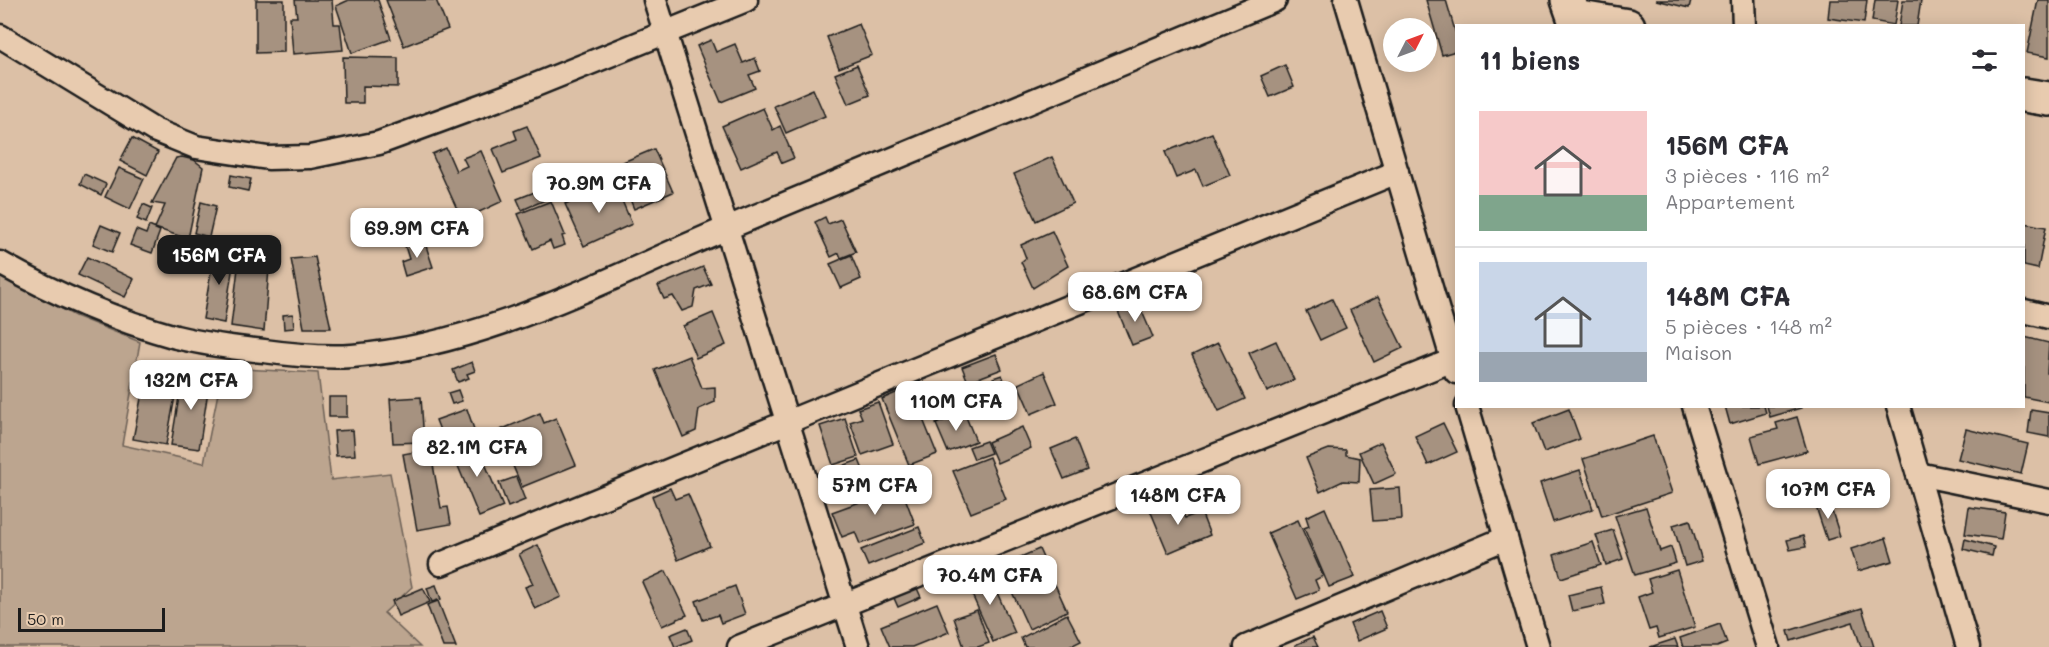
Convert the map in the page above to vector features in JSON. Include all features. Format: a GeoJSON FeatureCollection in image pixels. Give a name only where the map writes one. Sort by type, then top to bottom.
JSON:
{"type":"FeatureCollection","features":[{"type":"Feature","properties":{"kind":"street"},"geometry":{"type":"LineString","coordinates":[[655,0],[858,647]]}},
{"type":"Feature","properties":{"kind":"street"},"geometry":{"type":"LineString","coordinates":[[0,36],[154,130],[196,147],[268,158],[310,157],[379,143],[518,92],[746,0]]}},
{"type":"Feature","properties":{"kind":"street"},"geometry":{"type":"LineString","coordinates":[[0,263],[72,299],[177,337],[232,348],[295,355],[348,356],[401,351],[522,317],[727,228],[1275,0]]}},
{"type":"Feature","properties":{"kind":"street"},"geometry":{"type":"LineString","coordinates":[[739,647],[1455,366],[1346,0]]}},
{"type":"Feature","properties":{"kind":"street"},"geometry":{"type":"LineString","coordinates":[[1743,0],[1744,24]]}},
{"type":"Feature","properties":{"kind":"street"},"geometry":{"type":"LineString","coordinates":[[1573,14],[1619,24]]}},
{"type":"Feature","properties":{"kind":"street"},"geometry":{"type":"LineString","coordinates":[[2025,95],[2049,99]]}},
{"type":"Feature","properties":{"kind":"street"},"geometry":{"type":"LineString","coordinates":[[441,564],[1397,172]]}},
{"type":"Feature","properties":{"kind":"street"},"geometry":{"type":"LineString","coordinates":[[2025,311],[2049,317]]}},
{"type":"Feature","properties":{"kind":"street"},"geometry":{"type":"LineString","coordinates":[[1468,408],[1538,647]]}},
{"type":"Feature","properties":{"kind":"street"},"geometry":{"type":"LineString","coordinates":[[1695,408],[1768,647]]}},
{"type":"Feature","properties":{"kind":"street"},"geometry":{"type":"LineString","coordinates":[[1899,408],[1968,647]]}},
{"type":"Feature","properties":{"kind":"street"},"geometry":{"type":"LineString","coordinates":[[1918,474],[2049,501]]}},
{"type":"Feature","properties":{"kind":"street"},"geometry":{"type":"LineString","coordinates":[[1246,647],[1506,538]]}},
{"type":"Feature","properties":{"kind":"shaded area"},"geometry":{"type":"Polygon","coordinates":[[[0,275],[75,316],[140,342],[122,445],[204,463],[223,368],[318,373],[331,480],[390,473],[412,587],[384,613],[420,647],[0,647],[0,275]]]}},
{"type":"Feature","properties":{"kind":"building"},"geometry":{"type":"Polygon","coordinates":[[[256,0],[284,0],[284,52],[256,53],[256,0]]]}},
{"type":"Feature","properties":{"kind":"building"},"geometry":{"type":"Polygon","coordinates":[[[295,0],[332,0],[334,24],[340,24],[343,50],[293,54],[290,17],[297,17],[295,0]]]}},
{"type":"Feature","properties":{"kind":"building"},"geometry":{"type":"Polygon","coordinates":[[[349,0],[378,0],[391,39],[352,53],[336,6],[349,0]]]}},
{"type":"Feature","properties":{"kind":"building"},"geometry":{"type":"Polygon","coordinates":[[[386,0],[436,0],[448,29],[404,46],[386,0]]]}},
{"type":"Feature","properties":{"kind":"building"},"geometry":{"type":"Polygon","coordinates":[[[1426,0],[1446,0],[1455,31],[1455,51],[1442,55],[1437,38],[1437,18],[1431,18],[1426,0]]]}},
{"type":"Feature","properties":{"kind":"building"},"geometry":{"type":"Polygon","coordinates":[[[1656,0],[1691,0],[1689,8],[1656,0]]]}},
{"type":"Feature","properties":{"kind":"building"},"geometry":{"type":"Polygon","coordinates":[[[1830,0],[1867,0],[1864,23],[1828,18],[1830,0]]]}},
{"type":"Feature","properties":{"kind":"building"},"geometry":{"type":"Polygon","coordinates":[[[1875,0],[1898,0],[1894,24],[1872,21],[1875,0]]]}},
{"type":"Feature","properties":{"kind":"building"},"geometry":{"type":"Polygon","coordinates":[[[1903,0],[1921,0],[1917,24],[1899,24],[1903,0]]]}},
{"type":"Feature","properties":{"kind":"building"},"geometry":{"type":"Polygon","coordinates":[[[2038,0],[2049,0],[2049,57],[2027,53],[2038,0]]]}},
{"type":"Feature","properties":{"kind":"building"},"geometry":{"type":"Polygon","coordinates":[[[859,24],[872,55],[839,68],[827,37],[859,24]]]}},
{"type":"Feature","properties":{"kind":"building"},"geometry":{"type":"Polygon","coordinates":[[[711,40],[716,52],[735,44],[743,63],[755,58],[760,71],[749,75],[755,88],[721,102],[697,46],[711,40]]]}},
{"type":"Feature","properties":{"kind":"building"},"geometry":{"type":"Polygon","coordinates":[[[343,57],[398,58],[398,87],[363,86],[363,103],[344,103],[343,57]]]}},
{"type":"Feature","properties":{"kind":"building"},"geometry":{"type":"Polygon","coordinates":[[[857,65],[870,95],[848,104],[835,74],[857,65]]]}},
{"type":"Feature","properties":{"kind":"building"},"geometry":{"type":"Polygon","coordinates":[[[1285,65],[1294,87],[1270,97],[1261,76],[1285,65]]]}},
{"type":"Feature","properties":{"kind":"building"},"geometry":{"type":"Polygon","coordinates":[[[813,89],[825,116],[786,133],[774,106],[813,89]]]}},
{"type":"Feature","properties":{"kind":"building"},"geometry":{"type":"Polygon","coordinates":[[[763,108],[773,130],[780,126],[794,158],[782,163],[777,152],[741,168],[722,126],[763,108]]]}},
{"type":"Feature","properties":{"kind":"building"},"geometry":{"type":"Polygon","coordinates":[[[527,126],[541,158],[503,173],[493,149],[517,139],[514,131],[527,126]]]}},
{"type":"Feature","properties":{"kind":"building"},"geometry":{"type":"Polygon","coordinates":[[[1212,133],[1230,175],[1203,186],[1196,170],[1176,178],[1165,152],[1212,133]]]}},
{"type":"Feature","properties":{"kind":"building"},"geometry":{"type":"Polygon","coordinates":[[[132,138],[158,152],[147,175],[120,161],[132,138]]]}},
{"type":"Feature","properties":{"kind":"building"},"geometry":{"type":"Polygon","coordinates":[[[446,148],[456,171],[467,166],[463,158],[481,151],[503,201],[462,220],[432,154],[446,148]]]}},
{"type":"Feature","properties":{"kind":"building"},"geometry":{"type":"Polygon","coordinates":[[[654,149],[673,192],[634,209],[616,165],[654,149]]]}},
{"type":"Feature","properties":{"kind":"building"},"geometry":{"type":"Polygon","coordinates":[[[1052,157],[1073,203],[1036,221],[1014,174],[1052,157]]]}},
{"type":"Feature","properties":{"kind":"building"},"geometry":{"type":"Polygon","coordinates":[[[176,158],[194,160],[203,167],[188,239],[155,228],[165,205],[152,203],[176,158]]]}},
{"type":"Feature","properties":{"kind":"building"},"geometry":{"type":"Polygon","coordinates":[[[119,168],[144,179],[130,209],[105,197],[119,168]]]}},
{"type":"Feature","properties":{"kind":"building"},"geometry":{"type":"Polygon","coordinates":[[[595,169],[601,181],[581,190],[583,194],[565,202],[557,186],[595,169]]]}},
{"type":"Feature","properties":{"kind":"building"},"geometry":{"type":"Polygon","coordinates":[[[84,174],[106,184],[101,195],[80,184],[84,174]]]}},
{"type":"Feature","properties":{"kind":"building"},"geometry":{"type":"Polygon","coordinates":[[[231,175],[251,179],[248,191],[229,187],[231,175]]]}},
{"type":"Feature","properties":{"kind":"building"},"geometry":{"type":"Polygon","coordinates":[[[614,182],[632,224],[584,246],[565,204],[614,182]]]}},
{"type":"Feature","properties":{"kind":"building"},"geometry":{"type":"Polygon","coordinates":[[[550,186],[554,196],[522,210],[517,199],[550,186]]]}},
{"type":"Feature","properties":{"kind":"building"},"geometry":{"type":"Polygon","coordinates":[[[551,201],[565,235],[562,236],[565,245],[553,249],[550,241],[533,249],[518,214],[551,201]]]}},
{"type":"Feature","properties":{"kind":"building"},"geometry":{"type":"Polygon","coordinates":[[[201,202],[216,206],[209,237],[194,233],[201,202]]]}},
{"type":"Feature","properties":{"kind":"building"},"geometry":{"type":"Polygon","coordinates":[[[143,204],[152,208],[146,223],[137,219],[143,204]]]}},
{"type":"Feature","properties":{"kind":"building"},"geometry":{"type":"Polygon","coordinates":[[[825,217],[828,224],[841,219],[856,252],[841,258],[839,253],[831,257],[815,222],[825,217]]]}},
{"type":"Feature","properties":{"kind":"building"},"geometry":{"type":"Polygon","coordinates":[[[2025,223],[2046,227],[2038,269],[2025,266],[2025,223]]]}},
{"type":"Feature","properties":{"kind":"building"},"geometry":{"type":"Polygon","coordinates":[[[101,225],[120,233],[112,252],[93,244],[101,225]]]}},
{"type":"Feature","properties":{"kind":"building"},"geometry":{"type":"Polygon","coordinates":[[[149,226],[160,231],[152,253],[130,245],[136,230],[146,234],[149,226]]]}},
{"type":"Feature","properties":{"kind":"building"},"geometry":{"type":"Polygon","coordinates":[[[1052,231],[1068,266],[1033,288],[1021,262],[1026,258],[1021,245],[1052,231]]]}},
{"type":"Feature","properties":{"kind":"building"},"geometry":{"type":"Polygon","coordinates":[[[424,240],[433,267],[405,276],[401,262],[409,259],[405,246],[424,240]]]}},
{"type":"Feature","properties":{"kind":"building"},"geometry":{"type":"Polygon","coordinates":[[[215,248],[235,252],[224,323],[203,319],[215,248]]]}},
{"type":"Feature","properties":{"kind":"building"},"geometry":{"type":"Polygon","coordinates":[[[851,255],[861,279],[841,288],[830,264],[851,255]]]}},
{"type":"Feature","properties":{"kind":"building"},"geometry":{"type":"Polygon","coordinates":[[[258,256],[270,256],[264,331],[231,326],[239,260],[251,261],[258,256]]]}},
{"type":"Feature","properties":{"kind":"building"},"geometry":{"type":"Polygon","coordinates":[[[87,257],[134,279],[125,297],[78,275],[87,257]]]}},
{"type":"Feature","properties":{"kind":"building"},"geometry":{"type":"Polygon","coordinates":[[[315,257],[331,328],[304,328],[291,259],[315,257]]]}},
{"type":"Feature","properties":{"kind":"building"},"geometry":{"type":"Polygon","coordinates":[[[703,267],[711,284],[696,290],[693,307],[682,311],[673,296],[664,299],[658,286],[703,267]]]}},
{"type":"Feature","properties":{"kind":"building"},"geometry":{"type":"Polygon","coordinates":[[[1378,297],[1403,348],[1374,362],[1350,310],[1378,297]]]}},
{"type":"Feature","properties":{"kind":"building"},"geometry":{"type":"Polygon","coordinates":[[[1332,299],[1346,328],[1320,340],[1306,311],[1332,299]]]}},
{"type":"Feature","properties":{"kind":"building"},"geometry":{"type":"Polygon","coordinates":[[[1137,300],[1153,337],[1132,345],[1117,309],[1137,300]]]}},
{"type":"Feature","properties":{"kind":"building"},"geometry":{"type":"Polygon","coordinates":[[[713,313],[726,345],[696,358],[683,326],[713,313]]]}},
{"type":"Feature","properties":{"kind":"building"},"geometry":{"type":"Polygon","coordinates":[[[293,314],[294,328],[284,329],[283,315],[293,314]]]}},
{"type":"Feature","properties":{"kind":"building"},"geometry":{"type":"Polygon","coordinates":[[[2025,337],[2049,343],[2047,373],[2049,373],[2049,402],[2025,397],[2025,337]]]}},
{"type":"Feature","properties":{"kind":"building"},"geometry":{"type":"Polygon","coordinates":[[[1276,341],[1294,380],[1267,392],[1249,353],[1276,341]]]}},
{"type":"Feature","properties":{"kind":"building"},"geometry":{"type":"Polygon","coordinates":[[[1218,343],[1245,399],[1219,411],[1192,355],[1218,343]]]}},
{"type":"Feature","properties":{"kind":"building"},"geometry":{"type":"Polygon","coordinates":[[[996,354],[1002,369],[968,382],[962,367],[996,354]]]}},
{"type":"Feature","properties":{"kind":"building"},"geometry":{"type":"Polygon","coordinates":[[[689,356],[702,388],[715,387],[715,402],[699,409],[696,431],[683,437],[655,370],[689,356]]]}},
{"type":"Feature","properties":{"kind":"building"},"geometry":{"type":"Polygon","coordinates":[[[472,362],[475,371],[467,374],[469,378],[458,382],[453,370],[472,362]]]}},
{"type":"Feature","properties":{"kind":"building"},"geometry":{"type":"Polygon","coordinates":[[[147,368],[179,375],[166,445],[133,439],[147,368]]]}},
{"type":"Feature","properties":{"kind":"building"},"geometry":{"type":"Polygon","coordinates":[[[1044,372],[1057,403],[1031,414],[1018,384],[1044,372]]]}},
{"type":"Feature","properties":{"kind":"building"},"geometry":{"type":"Polygon","coordinates":[[[183,373],[210,378],[199,449],[171,445],[183,373]]]}},
{"type":"Feature","properties":{"kind":"building"},"geometry":{"type":"Polygon","coordinates":[[[1002,375],[1007,389],[997,392],[993,378],[1002,375]]]}},
{"type":"Feature","properties":{"kind":"building"},"geometry":{"type":"Polygon","coordinates":[[[910,387],[937,454],[909,465],[882,399],[910,387]]]}},
{"type":"Feature","properties":{"kind":"building"},"geometry":{"type":"Polygon","coordinates":[[[458,390],[462,401],[452,404],[448,393],[458,390]]]}},
{"type":"Feature","properties":{"kind":"building"},"geometry":{"type":"Polygon","coordinates":[[[329,397],[347,397],[347,417],[329,417],[329,397]]]}},
{"type":"Feature","properties":{"kind":"building"},"geometry":{"type":"Polygon","coordinates":[[[421,397],[424,442],[393,443],[390,399],[421,397]]]}},
{"type":"Feature","properties":{"kind":"building"},"geometry":{"type":"Polygon","coordinates":[[[878,402],[893,444],[862,455],[850,422],[862,418],[858,409],[878,402]]]}},
{"type":"Feature","properties":{"kind":"building"},"geometry":{"type":"Polygon","coordinates":[[[1726,408],[1765,408],[1766,413],[1730,424],[1726,408]]]}},
{"type":"Feature","properties":{"kind":"building"},"geometry":{"type":"Polygon","coordinates":[[[1768,408],[1801,408],[1770,417],[1768,408]]]}},
{"type":"Feature","properties":{"kind":"building"},"geometry":{"type":"Polygon","coordinates":[[[467,409],[476,435],[446,446],[436,420],[467,409]]]}},
{"type":"Feature","properties":{"kind":"building"},"geometry":{"type":"Polygon","coordinates":[[[1569,409],[1580,439],[1544,452],[1533,423],[1569,409]]]}},
{"type":"Feature","properties":{"kind":"building"},"geometry":{"type":"Polygon","coordinates":[[[2031,410],[2049,413],[2049,437],[2028,433],[2031,410]]]}},
{"type":"Feature","properties":{"kind":"building"},"geometry":{"type":"Polygon","coordinates":[[[964,412],[976,441],[948,452],[936,424],[964,412]]]}},
{"type":"Feature","properties":{"kind":"building"},"geometry":{"type":"Polygon","coordinates":[[[540,413],[544,423],[556,418],[576,465],[522,487],[498,431],[540,413]]]}},
{"type":"Feature","properties":{"kind":"building"},"geometry":{"type":"Polygon","coordinates":[[[1797,417],[1807,451],[1759,464],[1751,436],[1778,429],[1776,423],[1797,417]]]}},
{"type":"Feature","properties":{"kind":"building"},"geometry":{"type":"Polygon","coordinates":[[[845,418],[858,457],[833,465],[820,426],[845,418]]]}},
{"type":"Feature","properties":{"kind":"building"},"geometry":{"type":"Polygon","coordinates":[[[1443,423],[1457,452],[1428,465],[1415,436],[1443,423]]]}},
{"type":"Feature","properties":{"kind":"building"},"geometry":{"type":"Polygon","coordinates":[[[1022,427],[1031,448],[997,463],[988,442],[1022,427]]]}},
{"type":"Feature","properties":{"kind":"building"},"geometry":{"type":"Polygon","coordinates":[[[1966,429],[2028,444],[2021,474],[1958,459],[1966,429]]]}},
{"type":"Feature","properties":{"kind":"building"},"geometry":{"type":"Polygon","coordinates":[[[353,430],[355,455],[336,456],[334,431],[353,430]]]}},
{"type":"Feature","properties":{"kind":"building"},"geometry":{"type":"Polygon","coordinates":[[[1653,436],[1672,493],[1602,516],[1583,459],[1653,436]]]}},
{"type":"Feature","properties":{"kind":"building"},"geometry":{"type":"Polygon","coordinates":[[[475,439],[503,507],[479,517],[451,449],[475,439]]]}},
{"type":"Feature","properties":{"kind":"building"},"geometry":{"type":"Polygon","coordinates":[[[1075,439],[1087,470],[1064,479],[1051,449],[1075,439]]]}},
{"type":"Feature","properties":{"kind":"building"},"geometry":{"type":"Polygon","coordinates":[[[986,441],[991,453],[974,459],[969,447],[986,441]]]}},
{"type":"Feature","properties":{"kind":"building"},"geometry":{"type":"Polygon","coordinates":[[[1381,442],[1396,474],[1374,484],[1359,452],[1381,442]]]}},
{"type":"Feature","properties":{"kind":"building"},"geometry":{"type":"Polygon","coordinates":[[[430,449],[441,508],[448,507],[451,524],[417,530],[403,454],[430,449]]]}},
{"type":"Feature","properties":{"kind":"building"},"geometry":{"type":"Polygon","coordinates":[[[1329,449],[1346,450],[1346,455],[1360,458],[1359,482],[1343,481],[1320,492],[1306,458],[1329,449]]]}},
{"type":"Feature","properties":{"kind":"building"},"geometry":{"type":"Polygon","coordinates":[[[989,457],[1006,499],[971,513],[953,471],[989,457]]]}},
{"type":"Feature","properties":{"kind":"building"},"geometry":{"type":"Polygon","coordinates":[[[859,460],[864,472],[839,482],[834,469],[859,460]]]}},
{"type":"Feature","properties":{"kind":"building"},"geometry":{"type":"Polygon","coordinates":[[[1580,470],[1593,509],[1553,522],[1540,483],[1580,470]]]}},
{"type":"Feature","properties":{"kind":"building"},"geometry":{"type":"Polygon","coordinates":[[[516,477],[525,500],[508,507],[499,483],[516,477]]]}},
{"type":"Feature","properties":{"kind":"building"},"geometry":{"type":"Polygon","coordinates":[[[901,487],[915,524],[860,544],[855,532],[842,537],[832,512],[901,487]]]}},
{"type":"Feature","properties":{"kind":"building"},"geometry":{"type":"Polygon","coordinates":[[[670,488],[675,499],[688,494],[710,546],[678,560],[652,496],[670,488]]]}},
{"type":"Feature","properties":{"kind":"building"},"geometry":{"type":"Polygon","coordinates":[[[1400,488],[1402,519],[1373,521],[1370,490],[1400,488]]]}},
{"type":"Feature","properties":{"kind":"building"},"geometry":{"type":"Polygon","coordinates":[[[1177,499],[1185,518],[1201,512],[1210,535],[1168,553],[1150,510],[1177,499]]]}},
{"type":"Feature","properties":{"kind":"building"},"geometry":{"type":"Polygon","coordinates":[[[1828,499],[1840,536],[1827,540],[1815,504],[1828,499]]]}},
{"type":"Feature","properties":{"kind":"building"},"geometry":{"type":"Polygon","coordinates":[[[1646,507],[1660,551],[1671,547],[1676,563],[1635,575],[1615,516],[1646,507]]]}},
{"type":"Feature","properties":{"kind":"building"},"geometry":{"type":"Polygon","coordinates":[[[1969,507],[2005,512],[2001,539],[1965,534],[1969,507]]]}},
{"type":"Feature","properties":{"kind":"building"},"geometry":{"type":"Polygon","coordinates":[[[1325,508],[1355,577],[1329,587],[1304,528],[1309,526],[1306,517],[1325,508]]]}},
{"type":"Feature","properties":{"kind":"building"},"geometry":{"type":"Polygon","coordinates":[[[1298,520],[1323,576],[1315,580],[1319,590],[1297,599],[1268,533],[1298,520]]]}},
{"type":"Feature","properties":{"kind":"building"},"geometry":{"type":"Polygon","coordinates":[[[1690,520],[1702,561],[1685,566],[1673,525],[1690,520]]]}},
{"type":"Feature","properties":{"kind":"building"},"geometry":{"type":"Polygon","coordinates":[[[919,527],[925,543],[868,566],[861,550],[919,527]]]}},
{"type":"Feature","properties":{"kind":"building"},"geometry":{"type":"Polygon","coordinates":[[[1613,530],[1623,559],[1606,565],[1596,535],[1613,530]]]}},
{"type":"Feature","properties":{"kind":"building"},"geometry":{"type":"Polygon","coordinates":[[[1803,536],[1806,547],[1790,550],[1787,540],[1803,536]]]}},
{"type":"Feature","properties":{"kind":"building"},"geometry":{"type":"Polygon","coordinates":[[[1886,538],[1893,561],[1858,571],[1851,549],[1886,538]]]}},
{"type":"Feature","properties":{"kind":"building"},"geometry":{"type":"Polygon","coordinates":[[[1965,539],[1994,547],[1992,556],[1963,549],[1965,539]]]}},
{"type":"Feature","properties":{"kind":"building"},"geometry":{"type":"Polygon","coordinates":[[[1593,542],[1601,565],[1561,578],[1554,555],[1593,542]]]}},
{"type":"Feature","properties":{"kind":"building"},"geometry":{"type":"Polygon","coordinates":[[[538,545],[561,597],[535,609],[525,587],[533,584],[519,554],[538,545]]]}},
{"type":"Feature","properties":{"kind":"building"},"geometry":{"type":"Polygon","coordinates":[[[1039,549],[1067,611],[1029,629],[1000,566],[1039,549]]]}},
{"type":"Feature","properties":{"kind":"building"},"geometry":{"type":"Polygon","coordinates":[[[987,570],[1015,633],[993,642],[965,579],[987,570]]]}},
{"type":"Feature","properties":{"kind":"building"},"geometry":{"type":"Polygon","coordinates":[[[1677,570],[1695,627],[1659,638],[1656,628],[1649,630],[1638,597],[1652,592],[1648,579],[1677,570]]]}},
{"type":"Feature","properties":{"kind":"building"},"geometry":{"type":"Polygon","coordinates":[[[666,571],[687,615],[662,626],[642,582],[666,571]]]}},
{"type":"Feature","properties":{"kind":"building"},"geometry":{"type":"Polygon","coordinates":[[[436,585],[441,599],[432,602],[427,588],[436,585]]]}},
{"type":"Feature","properties":{"kind":"building"},"geometry":{"type":"Polygon","coordinates":[[[735,586],[745,614],[721,623],[718,615],[703,620],[696,601],[735,586]]]}},
{"type":"Feature","properties":{"kind":"building"},"geometry":{"type":"Polygon","coordinates":[[[916,586],[921,597],[898,607],[893,596],[916,586]]]}},
{"type":"Feature","properties":{"kind":"building"},"geometry":{"type":"Polygon","coordinates":[[[1601,587],[1605,604],[1572,611],[1568,595],[1601,587]]]}},
{"type":"Feature","properties":{"kind":"building"},"geometry":{"type":"Polygon","coordinates":[[[423,588],[430,602],[398,616],[392,601],[423,588]]]}},
{"type":"Feature","properties":{"kind":"building"},"geometry":{"type":"Polygon","coordinates":[[[438,601],[456,647],[443,647],[427,605],[438,601]]]}},
{"type":"Feature","properties":{"kind":"building"},"geometry":{"type":"Polygon","coordinates":[[[937,603],[949,632],[912,647],[890,647],[881,626],[937,603]]]}},
{"type":"Feature","properties":{"kind":"building"},"geometry":{"type":"Polygon","coordinates":[[[1862,608],[1874,647],[1861,647],[1853,622],[1791,641],[1788,631],[1862,608]]]}},
{"type":"Feature","properties":{"kind":"building"},"geometry":{"type":"Polygon","coordinates":[[[977,610],[989,643],[978,647],[964,647],[954,618],[977,610]]]}},
{"type":"Feature","properties":{"kind":"building"},"geometry":{"type":"Polygon","coordinates":[[[1380,611],[1387,628],[1357,641],[1350,624],[1380,611]]]}},
{"type":"Feature","properties":{"kind":"building"},"geometry":{"type":"Polygon","coordinates":[[[1067,614],[1081,641],[1069,647],[1025,647],[1021,638],[1067,614]]]}},
{"type":"Feature","properties":{"kind":"building"},"geometry":{"type":"Polygon","coordinates":[[[1720,624],[1727,643],[1717,647],[1683,647],[1680,638],[1720,624]]]}},
{"type":"Feature","properties":{"kind":"building"},"geometry":{"type":"Polygon","coordinates":[[[687,628],[692,640],[675,647],[670,635],[687,628]]]}},
{"type":"Feature","properties":{"kind":"building"},"geometry":{"type":"Polygon","coordinates":[[[1313,637],[1318,647],[1295,647],[1295,645],[1313,637]]]}},
{"type":"Feature","properties":{"kind":"building"},"geometry":{"type":"Polygon","coordinates":[[[1675,639],[1678,647],[1650,647],[1675,639]]]}}]}
